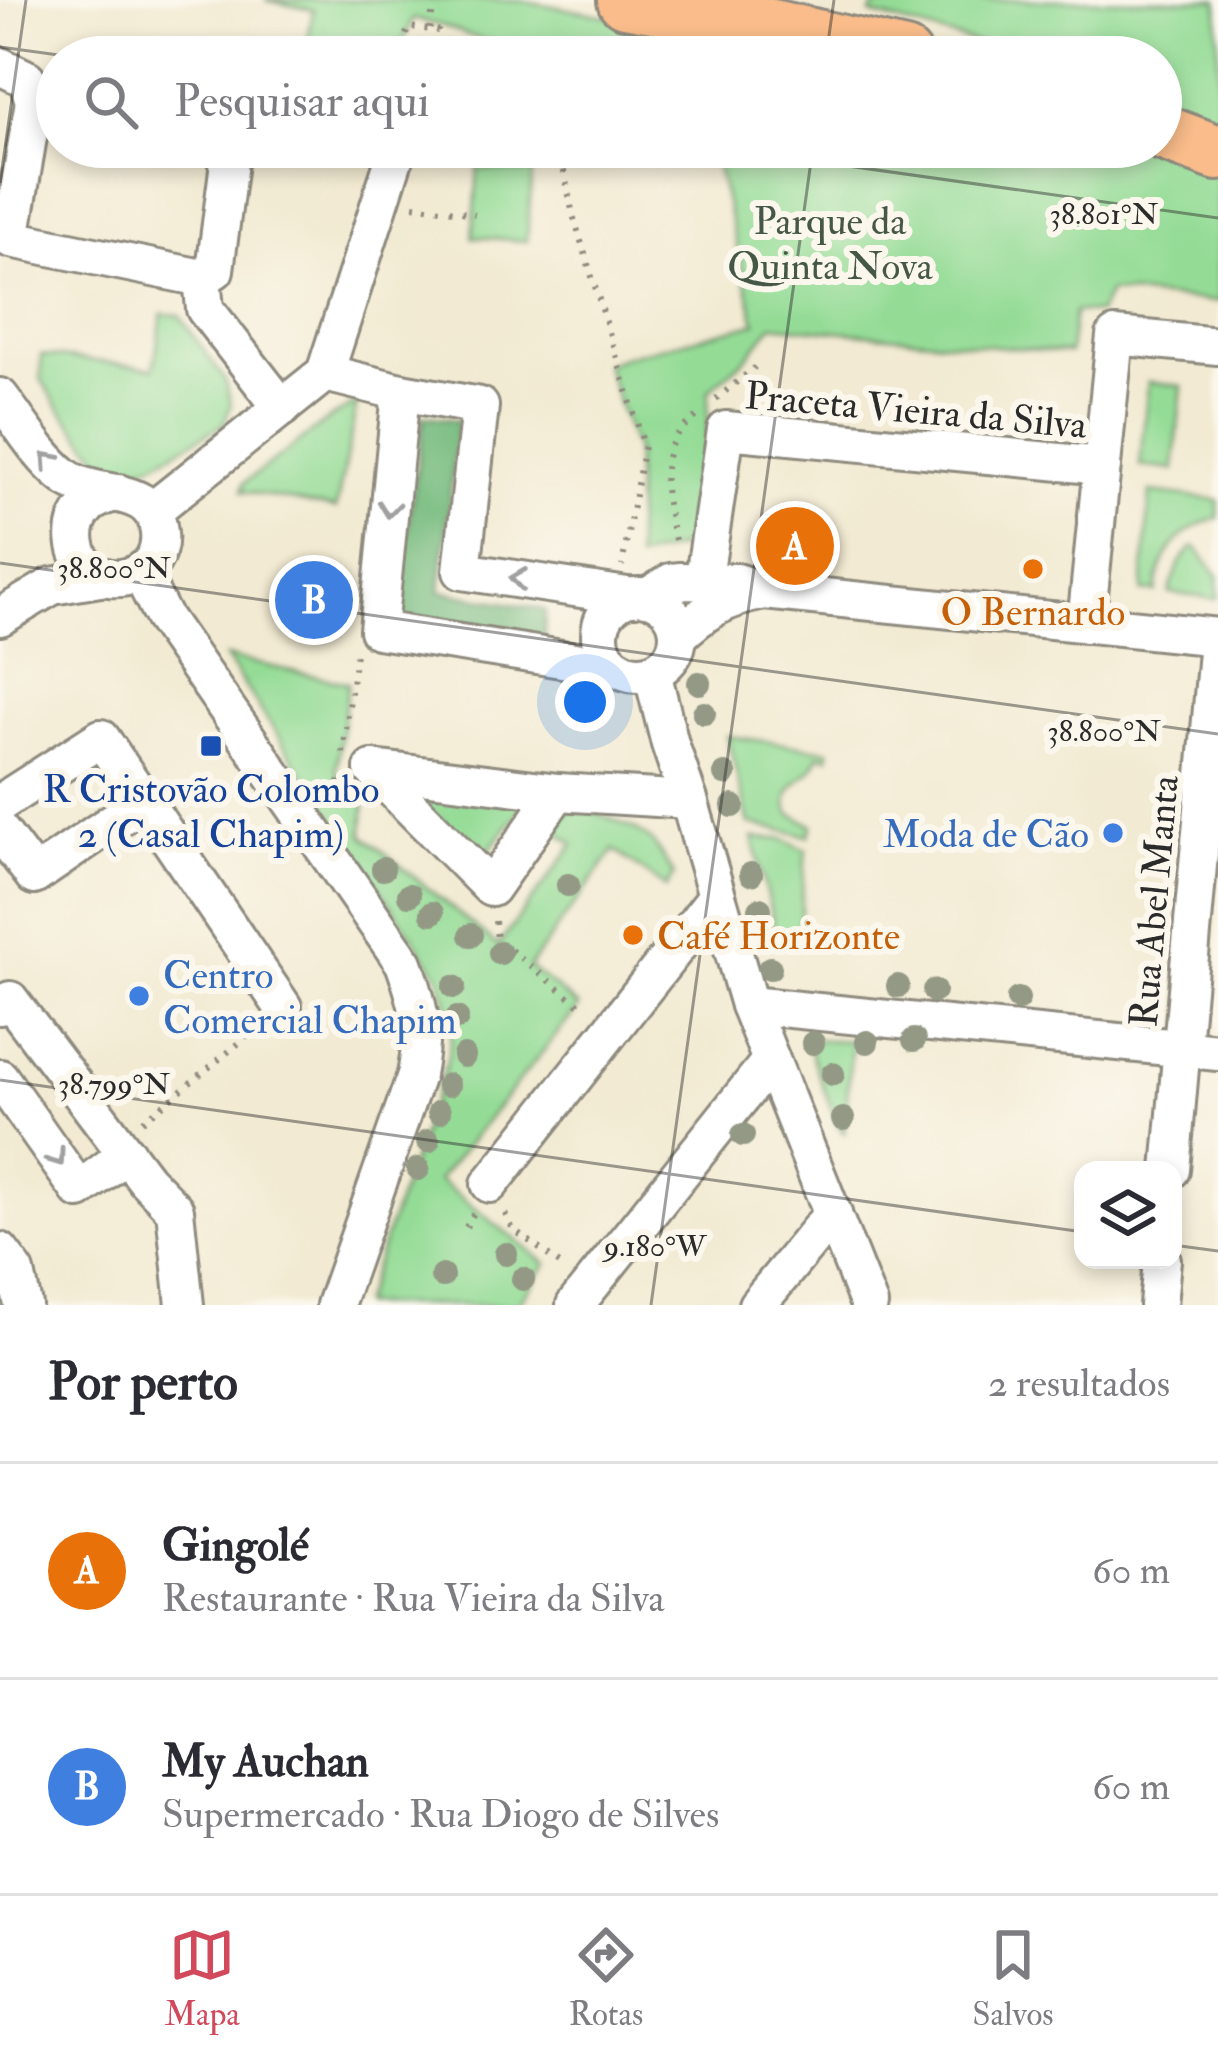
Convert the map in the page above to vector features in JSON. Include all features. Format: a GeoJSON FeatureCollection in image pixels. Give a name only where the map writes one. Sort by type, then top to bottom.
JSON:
{"type":"FeatureCollection","features":[{"type":"Feature","properties":{"kind":"highway"},"geometry":{"type":"LineString","coordinates":[[625,0],[812,36]]}},
{"type":"Feature","properties":{"kind":"highway"},"geometry":{"type":"LineString","coordinates":[[1182,140],[1218,153]]}},
{"type":"Feature","properties":{"kind":"street"},"geometry":{"type":"LineString","coordinates":[[0,66],[27,79],[36,90]]}},
{"type":"Feature","properties":{"kind":"street"},"geometry":{"type":"LineString","coordinates":[[36,141],[10,239],[202,278],[215,270],[228,168]]}},
{"type":"Feature","properties":{"kind":"street"},"geometry":{"type":"LineString","coordinates":[[152,511],[325,374],[391,168]]}},
{"type":"Feature","properties":{"kind":"street"},"geometry":{"type":"LineString","coordinates":[[202,278],[205,309],[282,408]]}},
{"type":"Feature","properties":{"kind":"street","name":"Praceta Vieira da Silva"},"geometry":{"type":"LineString","coordinates":[[1085,624],[1115,336],[1218,346]]}},
{"type":"Feature","properties":{"kind":"street"},"geometry":{"type":"LineString","coordinates":[[325,374],[480,406],[462,571],[660,602],[676,623],[678,636],[671,658],[635,670],[378,630],[400,392]]}},
{"type":"Feature","properties":{"kind":"street"},"geometry":{"type":"LineString","coordinates":[[0,397],[48,462],[67,478],[84,488],[143,502],[159,527],[152,560],[123,575],[52,586],[0,617]]}},
{"type":"Feature","properties":{"kind":"street","name":"Praceta Vieira da Silva"},"geometry":{"type":"LineString","coordinates":[[708,580],[706,564],[726,430],[1102,466]]}},
{"type":"Feature","properties":{"kind":"street"},"geometry":{"type":"LineString","coordinates":[[119,493],[105,495],[83,510],[74,536],[83,562],[123,575],[163,616],[404,962],[417,1000],[423,1040],[416,1075],[335,1305]]}},
{"type":"Feature","properties":{"kind":"street"},"geometry":{"type":"LineString","coordinates":[[869,1305],[749,1005],[670,744],[635,670],[609,660],[600,634],[603,621],[610,609],[633,596],[671,582],[708,580],[737,582],[764,591],[1218,639]]}},
{"type":"Feature","properties":{"kind":"street"},"geometry":{"type":"LineString","coordinates":[[678,636],[702,614],[732,597],[764,591]]}},
{"type":"Feature","properties":{"kind":"street","name":"Rua Abel Manta"},"geometry":{"type":"LineString","coordinates":[[1173,1161],[1200,1050],[1218,639]]}},
{"type":"Feature","properties":{"kind":"street"},"geometry":{"type":"LineString","coordinates":[[0,803],[100,738],[283,1007]]}},
{"type":"Feature","properties":{"kind":"street"},"geometry":{"type":"LineString","coordinates":[[558,792],[490,888],[373,769],[558,792],[689,800]]}},
{"type":"Feature","properties":{"kind":"street"},"geometry":{"type":"LineString","coordinates":[[0,832],[34,876],[142,802]]}},
{"type":"Feature","properties":{"kind":"street"},"geometry":{"type":"LineString","coordinates":[[490,1184],[717,896]]}},
{"type":"Feature","properties":{"kind":"street"},"geometry":{"type":"LineString","coordinates":[[0,1006],[10,1000],[146,1180],[175,1210],[185,1305]]}},
{"type":"Feature","properties":{"kind":"street"},"geometry":{"type":"LineString","coordinates":[[749,1005],[1200,1050]]}},
{"type":"Feature","properties":{"kind":"street"},"geometry":{"type":"LineString","coordinates":[[575,1305],[771,1060]]}},
{"type":"Feature","properties":{"kind":"street"},"geometry":{"type":"LineString","coordinates":[[0,1078],[79,1190],[122,1148]]}},
{"type":"Feature","properties":{"kind":"street"},"geometry":{"type":"LineString","coordinates":[[757,1305],[833,1214]]}},
{"type":"Feature","properties":{"kind":"street"},"geometry":{"type":"LineString","coordinates":[[0,1251],[16,1272],[23,1305]]}},
{"type":"Feature","properties":{"kind":"street"},"geometry":{"type":"LineString","coordinates":[[1157,1305],[1161,1269]]}},
{"type":"Feature","properties":{"kind":"path"},"geometry":{"type":"LineString","coordinates":[[430,28],[434,0]]}},
{"type":"Feature","properties":{"kind":"path"},"geometry":{"type":"LineString","coordinates":[[405,36],[409,27],[430,28],[441,36]]}},
{"type":"Feature","properties":{"kind":"path"},"geometry":{"type":"LineString","coordinates":[[563,168],[573,215],[644,446],[633,596]]}},
{"type":"Feature","properties":{"kind":"path"},"geometry":{"type":"LineString","coordinates":[[381,201],[475,214]]}},
{"type":"Feature","properties":{"kind":"path"},"geometry":{"type":"LineString","coordinates":[[328,852],[356,652],[378,630]]}},
{"type":"Feature","properties":{"kind":"path"},"geometry":{"type":"LineString","coordinates":[[490,888],[497,939],[580,1005]]}},
{"type":"Feature","properties":{"kind":"path"},"geometry":{"type":"LineString","coordinates":[[122,1148],[283,1007]]}},
{"type":"Feature","properties":{"kind":"path"},"geometry":{"type":"LineString","coordinates":[[512,1229],[550,1258]]}},
{"type":"Feature","properties":{"kind":"green space"},"geometry":{"type":"Polygon","coordinates":[[[265,0],[520,0],[714,36],[471,36],[413,19],[405,36],[309,36],[313,10],[265,0]]]}},
{"type":"Feature","properties":{"kind":"green space"},"geometry":{"type":"Polygon","coordinates":[[[958,0],[1218,0],[1218,124],[1182,111],[1182,36],[950,36],[871,14],[874,7],[958,0]]]}},
{"type":"Feature","properties":{"kind":"green space","name":"Parque da Quinta Nova"},"geometry":{"type":"Polygon","coordinates":[[[1182,159],[1218,171],[1218,302],[1109,292],[1098,313],[1074,312],[1069,353],[772,325],[748,356],[709,390],[701,542],[636,559],[635,451],[605,364],[756,323],[717,168],[1182,168],[1182,159]]]}},
{"type":"Feature","properties":{"kind":"green space"},"geometry":{"type":"Polygon","coordinates":[[[478,169],[532,173],[527,241],[473,237],[478,169]]]}},
{"type":"Feature","properties":{"kind":"green space"},"geometry":{"type":"Polygon","coordinates":[[[162,314],[179,315],[225,380],[231,404],[224,424],[152,464],[132,469],[105,465],[41,379],[41,355],[154,368],[162,314]]]}},
{"type":"Feature","properties":{"kind":"green space"},"geometry":{"type":"Polygon","coordinates":[[[1148,382],[1182,386],[1174,470],[1140,466],[1148,382]]]}},
{"type":"Feature","properties":{"kind":"green space"},"geometry":{"type":"Polygon","coordinates":[[[357,403],[336,509],[242,491],[244,483],[357,403]]]}},
{"type":"Feature","properties":{"kind":"green space"},"geometry":{"type":"Polygon","coordinates":[[[424,416],[458,420],[440,591],[545,610],[544,638],[395,620],[424,416]]]}},
{"type":"Feature","properties":{"kind":"green space"},"geometry":{"type":"Polygon","coordinates":[[[1150,492],[1218,500],[1218,518],[1183,536],[1167,555],[1156,592],[1142,591],[1150,492]]]}},
{"type":"Feature","properties":{"kind":"green space"},"geometry":{"type":"Polygon","coordinates":[[[1196,547],[1218,576],[1216,599],[1169,593],[1180,562],[1196,547]]]}},
{"type":"Feature","properties":{"kind":"green space"},"geometry":{"type":"Polygon","coordinates":[[[225,657],[348,683],[336,772],[365,797],[363,835],[498,946],[574,844],[547,825],[564,811],[590,810],[635,829],[652,841],[674,875],[666,888],[614,850],[529,967],[579,1007],[438,1180],[547,1264],[517,1305],[361,1305],[444,1071],[450,1014],[439,976],[225,657]]]}},
{"type":"Feature","properties":{"kind":"green space"},"geometry":{"type":"Polygon","coordinates":[[[727,736],[829,750],[829,757],[819,755],[792,788],[787,803],[789,813],[813,825],[809,836],[749,824],[727,736]]]}},
{"type":"Feature","properties":{"kind":"green space"},"geometry":{"type":"Polygon","coordinates":[[[425,788],[520,799],[524,806],[487,853],[481,853],[418,803],[425,788]]]}},
{"type":"Feature","properties":{"kind":"green space"},"geometry":{"type":"Polygon","coordinates":[[[753,838],[782,839],[806,850],[798,946],[778,943],[753,838]]]}},
{"type":"Feature","properties":{"kind":"green space"},"geometry":{"type":"Polygon","coordinates":[[[805,1039],[852,1041],[844,1133],[838,1126],[805,1039]]]}},
{"type":"Feature","properties":{"kind":"place","name":"Gingolé"},"geometry":{"type":"Point","coordinates":[795,546]}},
{"type":"Feature","properties":{"kind":"place","name":"O Bernardo"},"geometry":{"type":"Point","coordinates":[1033,569]}},
{"type":"Feature","properties":{"kind":"place","name":"My Auchan"},"geometry":{"type":"Point","coordinates":[314,600]}},
{"type":"Feature","properties":{"kind":"place","name":"R Cristovão Colombo 2 (Casal Chapim)"},"geometry":{"type":"Point","coordinates":[211,746]}},
{"type":"Feature","properties":{"kind":"place","name":"Moda de Cão"},"geometry":{"type":"Point","coordinates":[1113,833]}},
{"type":"Feature","properties":{"kind":"place","name":"Café Horizonte"},"geometry":{"type":"Point","coordinates":[633,935]}},
{"type":"Feature","properties":{"kind":"place","name":"Centro Comercial Chapim"},"geometry":{"type":"Point","coordinates":[139,996]}}]}
